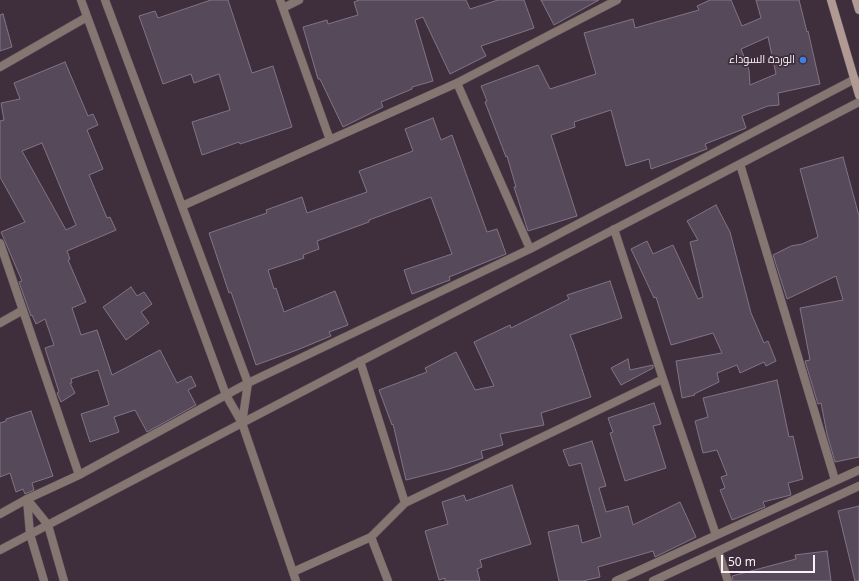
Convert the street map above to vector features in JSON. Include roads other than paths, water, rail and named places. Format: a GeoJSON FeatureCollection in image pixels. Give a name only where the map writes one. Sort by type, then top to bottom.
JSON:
{"type":"FeatureCollection","features":[{"type":"Feature","properties":{"kind":"main road"},"geometry":{"type":"LineString","coordinates":[[831,0],[859,95]]}},
{"type":"Feature","properties":{"kind":"main road"},"geometry":{"type":"LineString","coordinates":[[856,0],[859,10]]}},
{"type":"Feature","properties":{"kind":"street"},"geometry":{"type":"LineString","coordinates":[[81,0],[226,394],[242,423],[296,581]]}},
{"type":"Feature","properties":{"kind":"street"},"geometry":{"type":"LineString","coordinates":[[105,0],[248,383],[242,423]]}},
{"type":"Feature","properties":{"kind":"street"},"geometry":{"type":"LineString","coordinates":[[299,0],[281,4],[330,140]]}},
{"type":"Feature","properties":{"kind":"street"},"geometry":{"type":"LineString","coordinates":[[182,206],[457,83],[618,0]]}},
{"type":"Feature","properties":{"kind":"street"},"geometry":{"type":"LineString","coordinates":[[0,67],[87,17]]}},
{"type":"Feature","properties":{"kind":"street"},"geometry":{"type":"LineString","coordinates":[[0,514],[27,499],[79,475],[248,383],[530,250],[855,79]]}},
{"type":"Feature","properties":{"kind":"street"},"geometry":{"type":"LineString","coordinates":[[457,83],[530,250]]}},
{"type":"Feature","properties":{"kind":"street"},"geometry":{"type":"LineString","coordinates":[[0,550],[859,102]]}},
{"type":"Feature","properties":{"kind":"street"},"geometry":{"type":"LineString","coordinates":[[740,164],[835,480]]}},
{"type":"Feature","properties":{"kind":"street"},"geometry":{"type":"LineString","coordinates":[[614,229],[716,535]]}},
{"type":"Feature","properties":{"kind":"street"},"geometry":{"type":"LineString","coordinates":[[0,243],[79,475]]}},
{"type":"Feature","properties":{"kind":"street"},"geometry":{"type":"LineString","coordinates":[[0,323],[23,310]]}},
{"type":"Feature","properties":{"kind":"street"},"geometry":{"type":"LineString","coordinates":[[360,361],[405,503]]}},
{"type":"Feature","properties":{"kind":"street"},"geometry":{"type":"LineString","coordinates":[[293,572],[371,538],[405,503],[663,379]]}},
{"type":"Feature","properties":{"kind":"street"},"geometry":{"type":"LineString","coordinates":[[616,581],[859,470]]}},
{"type":"Feature","properties":{"kind":"street"},"geometry":{"type":"LineString","coordinates":[[653,581],[859,486]]}},
{"type":"Feature","properties":{"kind":"street"},"geometry":{"type":"LineString","coordinates":[[27,499],[48,525],[64,581]]}},
{"type":"Feature","properties":{"kind":"street"},"geometry":{"type":"LineString","coordinates":[[27,499],[30,534],[44,581]]}},
{"type":"Feature","properties":{"kind":"street"},"geometry":{"type":"LineString","coordinates":[[371,538],[388,581]]}},
{"type":"Feature","properties":{"kind":"street"},"geometry":{"type":"LineString","coordinates":[[718,551],[728,581]]}},
{"type":"Feature","properties":{"kind":"place","name":"الوردة السوداء"},"geometry":{"type":"Point","coordinates":[803,60]}}]}
